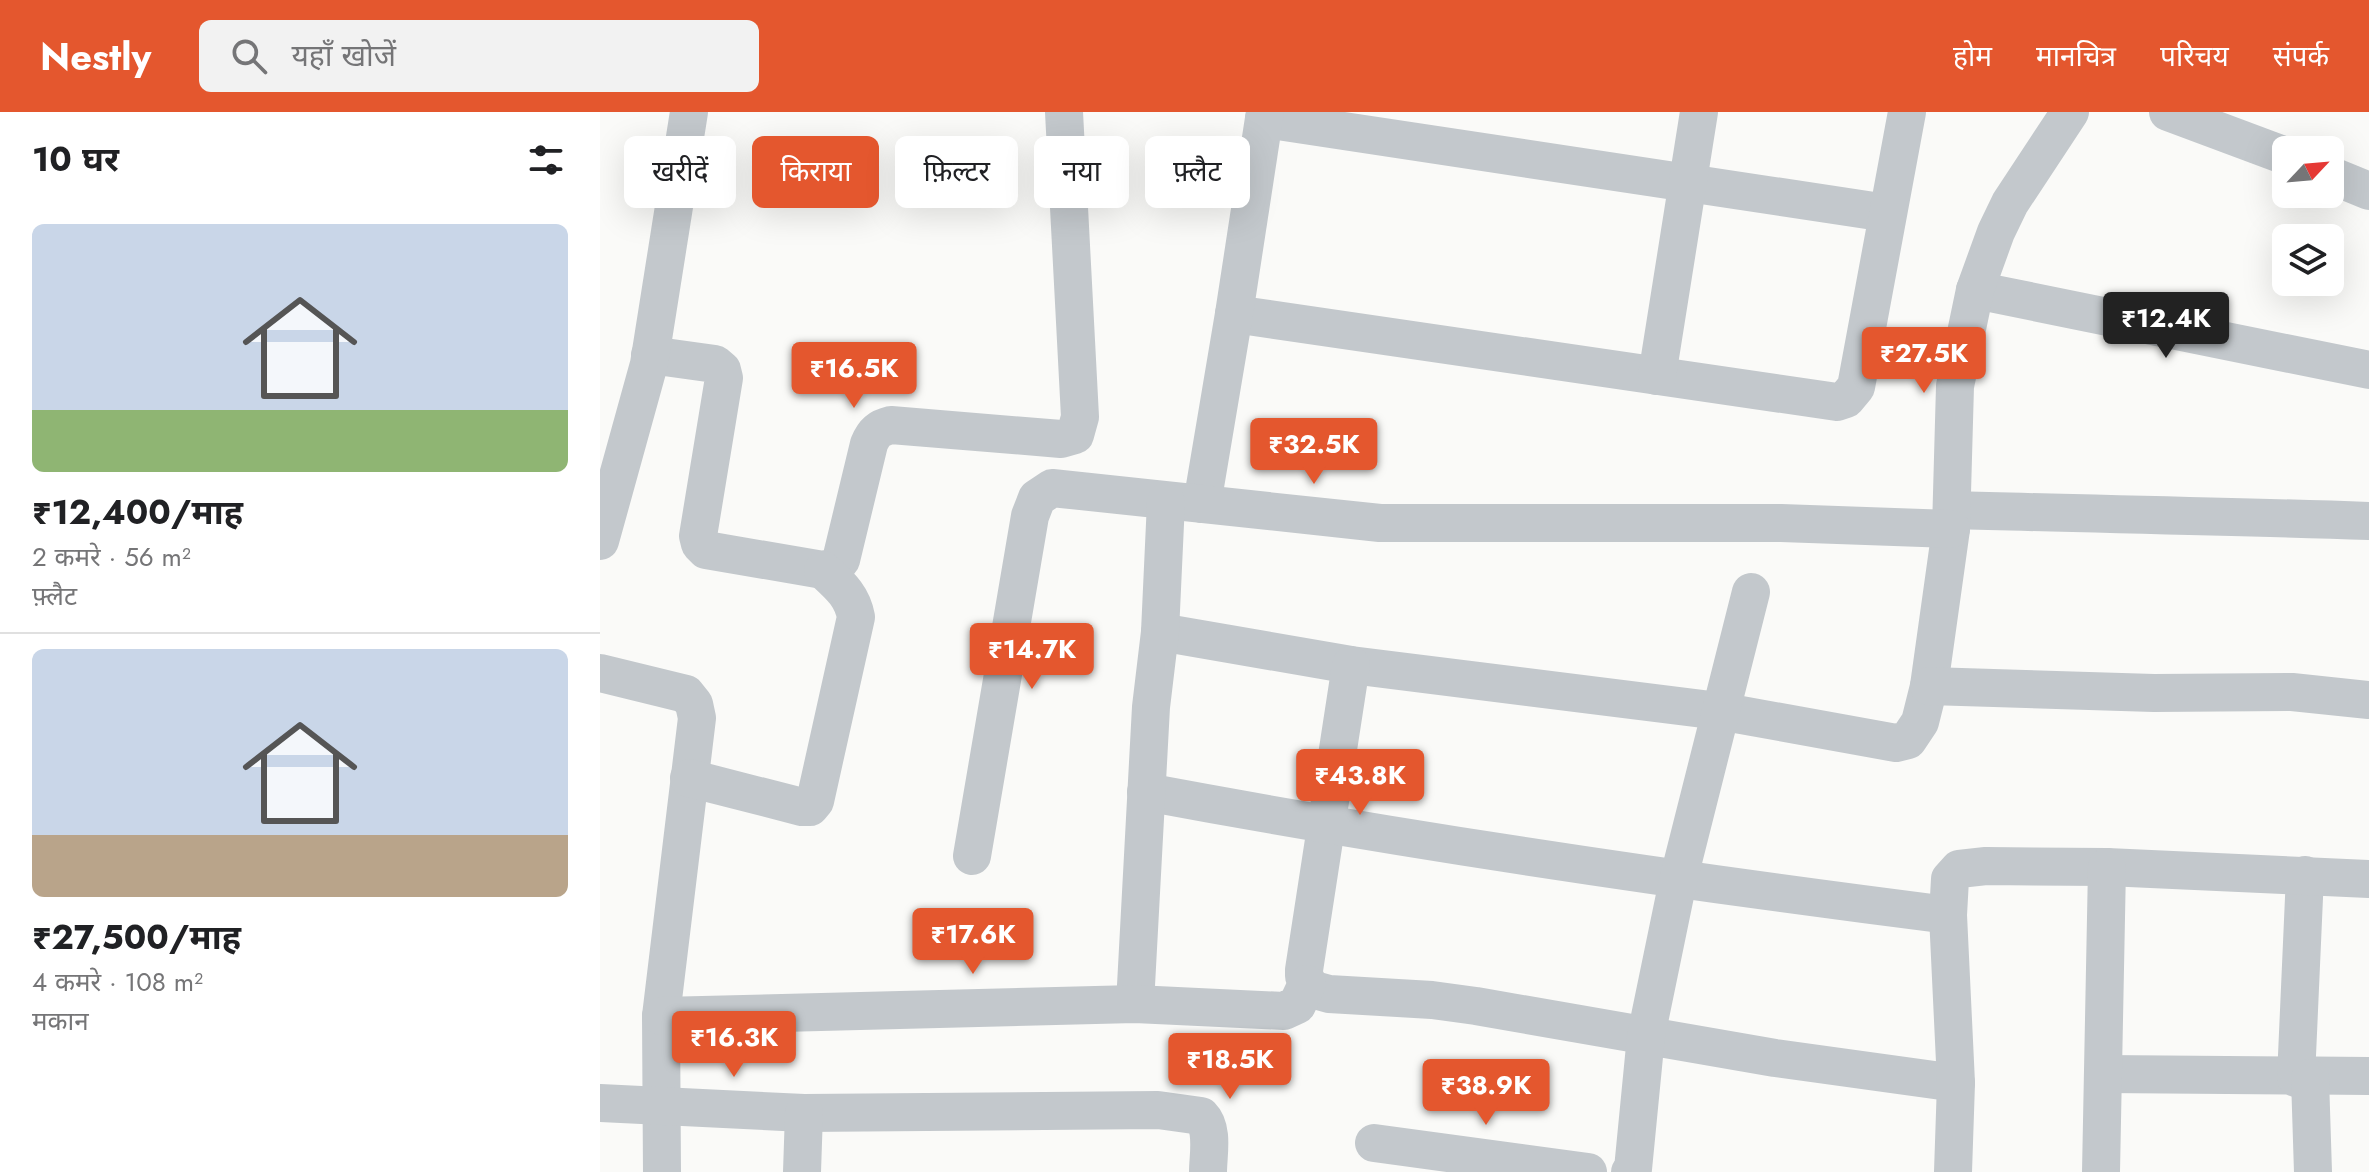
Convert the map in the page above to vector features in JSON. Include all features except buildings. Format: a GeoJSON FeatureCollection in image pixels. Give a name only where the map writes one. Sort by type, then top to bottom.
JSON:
{"type":"FeatureCollection","features":[{"type":"Feature","properties":{"kind":"street"},"geometry":{"type":"LineString","coordinates":[[600,541],[650,355],[689,112]]}},
{"type":"Feature","properties":{"kind":"street"},"geometry":{"type":"LineString","coordinates":[[650,355],[715,364],[722,370],[724,378],[698,536],[706,550],[823,570],[834,567],[841,560],[869,444],[873,434],[881,427],[891,425],[1061,439],[1075,435],[1080,417],[1064,112]]}},
{"type":"Feature","properties":{"kind":"street"},"geometry":{"type":"LineString","coordinates":[[1657,376],[1699,112]]}},
{"type":"Feature","properties":{"kind":"street"},"geometry":{"type":"LineString","coordinates":[[1234,314],[1823,402],[1846,399],[1856,387],[1907,112]]}},
{"type":"Feature","properties":{"kind":"street"},"geometry":{"type":"LineString","coordinates":[[1160,632],[1351,665],[1719,711],[1896,743],[1908,740],[1915,733],[1929,686],[1951,519],[1955,386],[1975,290],[2010,203],[2070,112]]}},
{"type":"Feature","properties":{"kind":"street"},"geometry":{"type":"LineString","coordinates":[[2180,114],[2272,150]]}},
{"type":"Feature","properties":{"kind":"street"},"geometry":{"type":"LineString","coordinates":[[1135,1004],[1151,707],[1160,632],[1184,503],[1234,314],[1264,116],[1887,213]]}},
{"type":"Feature","properties":{"kind":"street"},"geometry":{"type":"LineString","coordinates":[[2344,181],[2369,191]]}},
{"type":"Feature","properties":{"kind":"street"},"geometry":{"type":"LineString","coordinates":[[1975,290],[2369,370]]}},
{"type":"Feature","properties":{"kind":"street"},"geometry":{"type":"LineString","coordinates":[[972,856],[1030,516],[1037,498],[1052,488],[1380,523],[1781,523],[2221,515],[2369,521]]}},
{"type":"Feature","properties":{"kind":"street"},"geometry":{"type":"LineString","coordinates":[[689,778],[802,807],[810,807],[815,801],[856,617],[853,602],[845,590],[823,570]]}},
{"type":"Feature","properties":{"kind":"street"},"geometry":{"type":"LineString","coordinates":[[1630,1172],[1633,1169],[1646,1036],[1678,881],[1751,592]]}},
{"type":"Feature","properties":{"kind":"street"},"geometry":{"type":"LineString","coordinates":[[1351,665],[1304,970],[1311,989],[1329,994],[1432,1000],[1476,1006],[1775,1058],[1956,1083]]}},
{"type":"Feature","properties":{"kind":"street"},"geometry":{"type":"LineString","coordinates":[[600,673],[686,694],[694,704],[697,718],[661,1016],[662,1172]]}},
{"type":"Feature","properties":{"kind":"street"},"geometry":{"type":"LineString","coordinates":[[1929,686],[2154,693],[2292,692],[2369,700]]}},
{"type":"Feature","properties":{"kind":"street"},"geometry":{"type":"LineString","coordinates":[[1146,792],[1328,826],[1678,881],[1948,915]]}},
{"type":"Feature","properties":{"kind":"street"},"geometry":{"type":"LineString","coordinates":[[2101,1172],[2107,867]]}},
{"type":"Feature","properties":{"kind":"street"},"geometry":{"type":"LineString","coordinates":[[1953,1172],[1956,1083],[1948,915],[1950,879],[1959,869],[2107,867],[2369,879]]}},
{"type":"Feature","properties":{"kind":"street"},"geometry":{"type":"LineString","coordinates":[[2305,875],[2303,1078],[2313,1172]]}},
{"type":"Feature","properties":{"kind":"street"},"geometry":{"type":"LineString","coordinates":[[661,1016],[1135,1004],[1284,1011],[1297,1005],[1307,984]]}},
{"type":"Feature","properties":{"kind":"street"},"geometry":{"type":"LineString","coordinates":[[2104,1074],[2303,1078],[2369,1076]]}},
{"type":"Feature","properties":{"kind":"street"},"geometry":{"type":"LineString","coordinates":[[600,1103],[804,1113],[1158,1110],[1201,1116],[1208,1128],[1208,1172]]}},
{"type":"Feature","properties":{"kind":"street"},"geometry":{"type":"LineString","coordinates":[[802,1172],[804,1113]]}},
{"type":"Feature","properties":{"kind":"street"},"geometry":{"type":"LineString","coordinates":[[1374,1143],[1588,1172]]}}]}
